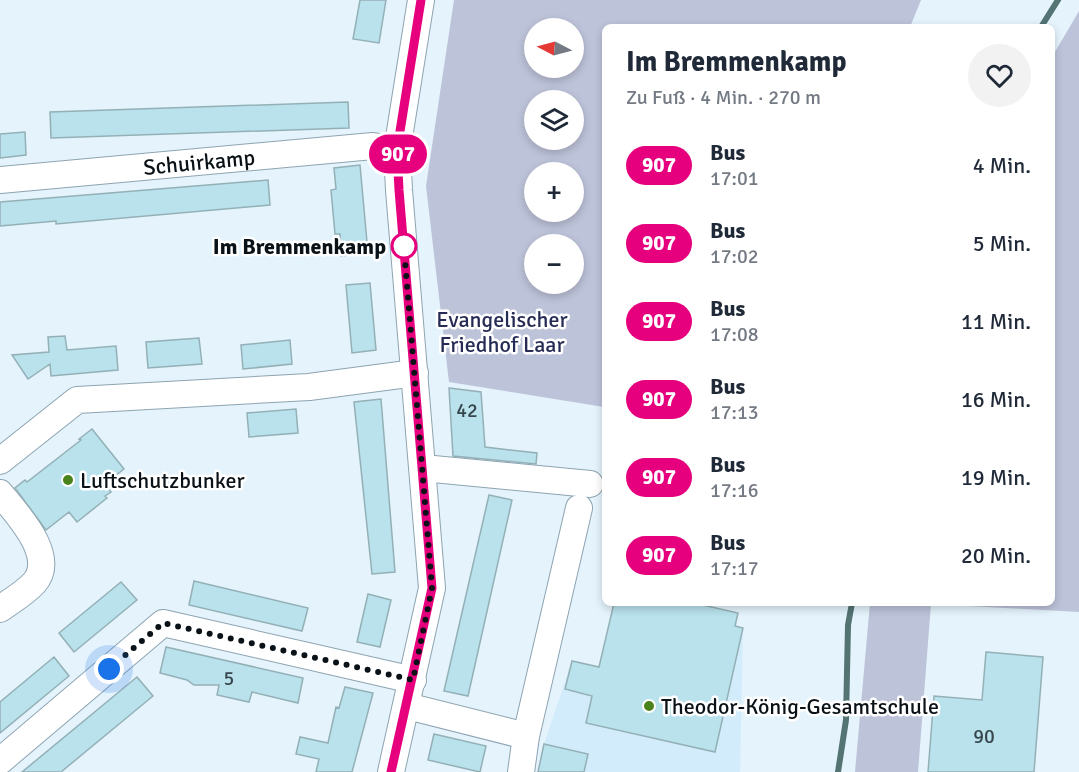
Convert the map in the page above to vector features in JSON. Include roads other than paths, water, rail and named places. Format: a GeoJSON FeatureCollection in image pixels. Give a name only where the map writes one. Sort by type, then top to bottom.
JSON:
{"type":"FeatureCollection","features":[{"type":"Feature","properties":{"kind":"street"},"geometry":{"type":"LineString","coordinates":[[391,772],[432,588],[397,150],[421,0]]}},
{"type":"Feature","properties":{"kind":"street","name":"Schuirkamp"},"geometry":{"type":"LineString","coordinates":[[0,180],[373,146],[397,150]]}},
{"type":"Feature","properties":{"kind":"street"},"geometry":{"type":"LineString","coordinates":[[0,460],[77,400],[309,387],[415,374]]}},
{"type":"Feature","properties":{"kind":"street"},"geometry":{"type":"LineString","coordinates":[[423,468],[590,484]]}},
{"type":"Feature","properties":{"kind":"street"},"geometry":{"type":"LineString","coordinates":[[0,492],[21,519],[41,555],[40,571],[34,583],[0,609]]}},
{"type":"Feature","properties":{"kind":"street"},"geometry":{"type":"LineString","coordinates":[[521,772],[526,736],[579,508]]}},
{"type":"Feature","properties":{"kind":"street"},"geometry":{"type":"LineString","coordinates":[[0,761],[163,623],[413,680]]}},
{"type":"Feature","properties":{"kind":"street"},"geometry":{"type":"LineString","coordinates":[[407,706],[526,736]]}},
{"type":"Feature","properties":{"kind":"waterway"},"geometry":{"type":"LineString","coordinates":[[1043,24],[1058,0]]}},
{"type":"Feature","properties":{"kind":"waterway"},"geometry":{"type":"LineString","coordinates":[[838,772],[846,720],[848,625],[851,606]]}},
{"type":"Feature","properties":{"kind":"place","name":"Im Bremmenkamp"},"geometry":{"type":"Point","coordinates":[404,246]}},
{"type":"Feature","properties":{"kind":"place","name":"Luftschutzbunker"},"geometry":{"type":"Point","coordinates":[68,480]}},
{"type":"Feature","properties":{"kind":"place","name":"Theodor-König-Gesamtschule"},"geometry":{"type":"Point","coordinates":[649,706]}},
{"type":"Feature","properties":{"kind":"park label","name":"Evangelischer Friedhof Laar"},"geometry":{"type":"Point","coordinates":[502,332]}}]}
